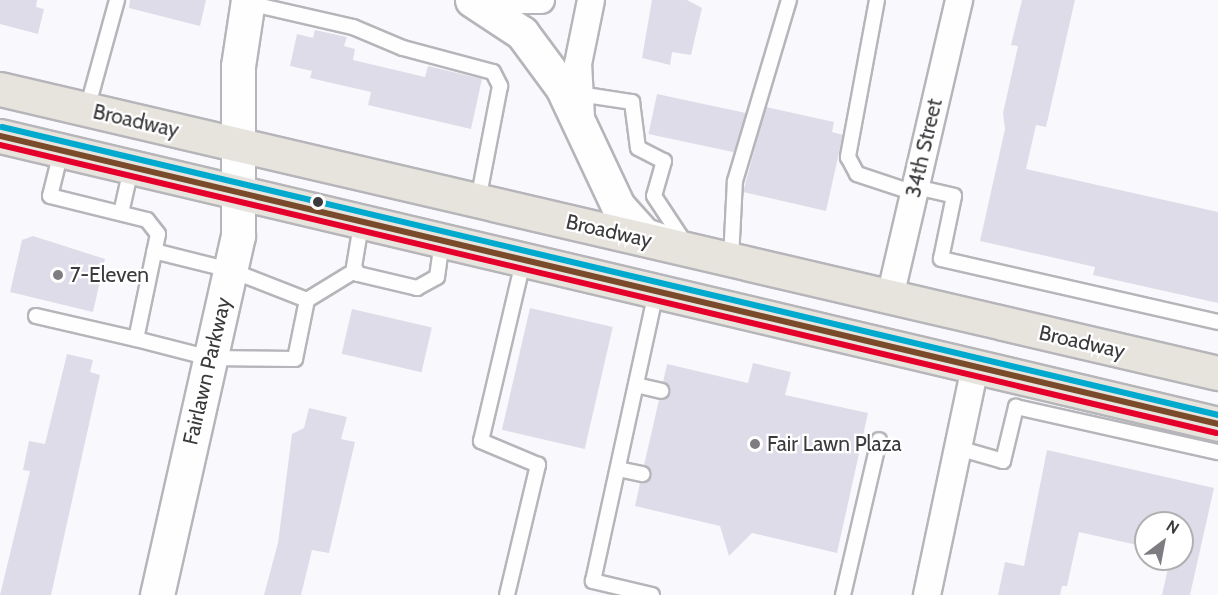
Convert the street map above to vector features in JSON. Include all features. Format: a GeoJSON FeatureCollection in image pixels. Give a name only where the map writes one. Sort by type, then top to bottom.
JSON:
{"type":"FeatureCollection","features":[{"type":"Feature","properties":{"kind":"main road","name":"Broadway"},"geometry":{"type":"LineString","coordinates":[[0,89],[890,297],[1218,371]]}},
{"type":"Feature","properties":{"kind":"main road"},"geometry":{"type":"LineString","coordinates":[[0,136],[361,225],[975,367],[1043,398],[1218,424]]}},
{"type":"Feature","properties":{"kind":"street"},"geometry":{"type":"LineString","coordinates":[[472,0],[522,33],[562,87],[618,206],[644,235],[690,250]]}},
{"type":"Feature","properties":{"kind":"street"},"geometry":{"type":"LineString","coordinates":[[500,0],[541,0]]}},
{"type":"Feature","properties":{"kind":"street"},"geometry":{"type":"LineString","coordinates":[[587,144],[579,94],[591,0]]}},
{"type":"Feature","properties":{"kind":"street","name":"34th Street"},"geometry":{"type":"LineString","coordinates":[[890,297],[958,0]]}},
{"type":"Feature","properties":{"kind":"street","name":"Fairlawn Parkway"},"geometry":{"type":"LineString","coordinates":[[157,595],[230,270],[240,196],[238,66],[248,2]]}},
{"type":"Feature","properties":{"kind":"street"},"geometry":{"type":"LineString","coordinates":[[927,595],[975,367]]}},
{"type":"Feature","properties":{"kind":"lane"},"geometry":{"type":"LineString","coordinates":[[87,109],[117,0]]}},
{"type":"Feature","properties":{"kind":"lane"},"geometry":{"type":"LineString","coordinates":[[731,260],[735,181],[789,0]]}},
{"type":"Feature","properties":{"kind":"lane"},"geometry":{"type":"LineString","coordinates":[[877,0],[848,157],[857,174],[915,190],[954,196],[941,259],[1218,322]]}},
{"type":"Feature","properties":{"kind":"lane"},"geometry":{"type":"LineString","coordinates":[[248,2],[353,27],[403,48],[493,72],[500,86],[478,200]]}},
{"type":"Feature","properties":{"kind":"lane"},"geometry":{"type":"LineString","coordinates":[[579,94],[632,102],[638,148],[663,161],[654,196],[690,250]]}},
{"type":"Feature","properties":{"kind":"lane"},"geometry":{"type":"LineString","coordinates":[[61,152],[50,196],[147,220],[158,234],[136,339]]}},
{"type":"Feature","properties":{"kind":"lane"},"geometry":{"type":"LineString","coordinates":[[121,213],[130,169]]}},
{"type":"Feature","properties":{"kind":"lane"},"geometry":{"type":"LineString","coordinates":[[356,270],[361,225]]}},
{"type":"Feature","properties":{"kind":"lane"},"geometry":{"type":"LineString","coordinates":[[36,316],[210,358],[295,359],[307,300],[356,270],[417,288],[437,277],[442,243]]}},
{"type":"Feature","properties":{"kind":"lane"},"geometry":{"type":"LineString","coordinates":[[154,251],[230,270],[307,300]]}},
{"type":"Feature","properties":{"kind":"lane"},"geometry":{"type":"LineString","coordinates":[[507,595],[538,465],[481,441],[524,262]]}},
{"type":"Feature","properties":{"kind":"lane"},"geometry":{"type":"LineString","coordinates":[[652,595],[592,588],[656,293]]}},
{"type":"Feature","properties":{"kind":"lane"},"geometry":{"type":"LineString","coordinates":[[636,385],[661,391]]}},
{"type":"Feature","properties":{"kind":"lane"},"geometry":{"type":"LineString","coordinates":[[958,448],[1003,461],[1016,407],[1043,398],[1218,452]]}},
{"type":"Feature","properties":{"kind":"lane"},"geometry":{"type":"LineString","coordinates":[[843,595],[879,440]]}},
{"type":"Feature","properties":{"kind":"lane"},"geometry":{"type":"LineString","coordinates":[[618,469],[642,474]]}},
{"type":"Feature","properties":{"kind":"building"},"geometry":{"type":"Polygon","coordinates":[[[0,0],[37,0],[36,7],[44,9],[38,34],[0,24],[0,0]]]}},
{"type":"Feature","properties":{"kind":"building"},"geometry":{"type":"Polygon","coordinates":[[[130,0],[206,0],[200,26],[129,8],[130,0]]]}},
{"type":"Feature","properties":{"kind":"building"},"geometry":{"type":"Polygon","coordinates":[[[652,0],[687,0],[702,8],[691,55],[672,52],[670,65],[642,58],[652,0]]]}},
{"type":"Feature","properties":{"kind":"building"},"geometry":{"type":"Polygon","coordinates":[[[1022,0],[1075,0],[1046,127],[1036,125],[1026,169],[1218,212],[1218,303],[1093,275],[1095,267],[980,241],[1005,129],[1003,113],[1018,46],[1011,45],[1022,0]]]}},
{"type":"Feature","properties":{"kind":"building"},"geometry":{"type":"Polygon","coordinates":[[[315,30],[347,37],[344,46],[355,49],[353,60],[425,77],[428,66],[482,79],[471,129],[368,105],[371,92],[310,78],[312,71],[290,66],[297,34],[313,38],[315,30]]]}},
{"type":"Feature","properties":{"kind":"building"},"geometry":{"type":"Polygon","coordinates":[[[657,94],[746,113],[737,153],[648,134],[657,94]]]}},
{"type":"Feature","properties":{"kind":"building"},"geometry":{"type":"Polygon","coordinates":[[[766,107],[834,122],[832,132],[843,135],[826,211],[743,192],[766,107]]]}},
{"type":"Feature","properties":{"kind":"building","name":"7-Eleven"},"geometry":{"type":"Polygon","coordinates":[[[33,236],[105,259],[93,312],[10,292],[22,240],[33,236]]]}},
{"type":"Feature","properties":{"kind":"building"},"geometry":{"type":"Polygon","coordinates":[[[530,308],[613,327],[585,449],[502,430],[530,308]]]}},
{"type":"Feature","properties":{"kind":"building"},"geometry":{"type":"Polygon","coordinates":[[[352,309],[432,327],[422,372],[342,354],[352,309]]]}},
{"type":"Feature","properties":{"kind":"building"},"geometry":{"type":"Polygon","coordinates":[[[67,354],[93,360],[90,372],[100,375],[51,595],[0,595],[30,471],[23,470],[29,441],[45,444],[67,354]]]}},
{"type":"Feature","properties":{"kind":"building","name":"Fair Lawn Plaza"},"geometry":{"type":"Polygon","coordinates":[[[753,363],[791,372],[785,395],[868,413],[837,553],[752,533],[729,556],[720,526],[635,506],[640,483],[651,476],[644,465],[659,400],[670,393],[663,382],[667,364],[748,383],[753,363]]]}},
{"type":"Feature","properties":{"kind":"building"},"geometry":{"type":"Polygon","coordinates":[[[309,408],[347,417],[341,439],[355,442],[329,553],[312,550],[301,595],[264,595],[278,543],[292,434],[304,428],[309,408]]]}},
{"type":"Feature","properties":{"kind":"building"},"geometry":{"type":"Polygon","coordinates":[[[1047,450],[1214,488],[1190,595],[1162,595],[1167,571],[1194,571],[1194,511],[1134,511],[1134,544],[1079,532],[1067,586],[1062,586],[1060,595],[998,595],[1005,562],[1024,566],[1047,450]]]}},
{"type":"Feature","properties":{"kind":"transit line"},"geometry":{"type":"LineString","coordinates":[[2,127],[1218,415]]}},
{"type":"Feature","properties":{"kind":"transit line"},"geometry":{"type":"LineString","coordinates":[[0,136],[1218,424]]}},
{"type":"Feature","properties":{"kind":"transit line"},"geometry":{"type":"LineString","coordinates":[[0,145],[1216,433]]}},
{"type":"Feature","properties":{"kind":"place","name":"7-Eleven"},"geometry":{"type":"Point","coordinates":[58,275]}},
{"type":"Feature","properties":{"kind":"place","name":"Fair Lawn Plaza"},"geometry":{"type":"Point","coordinates":[755,444]}}]}
